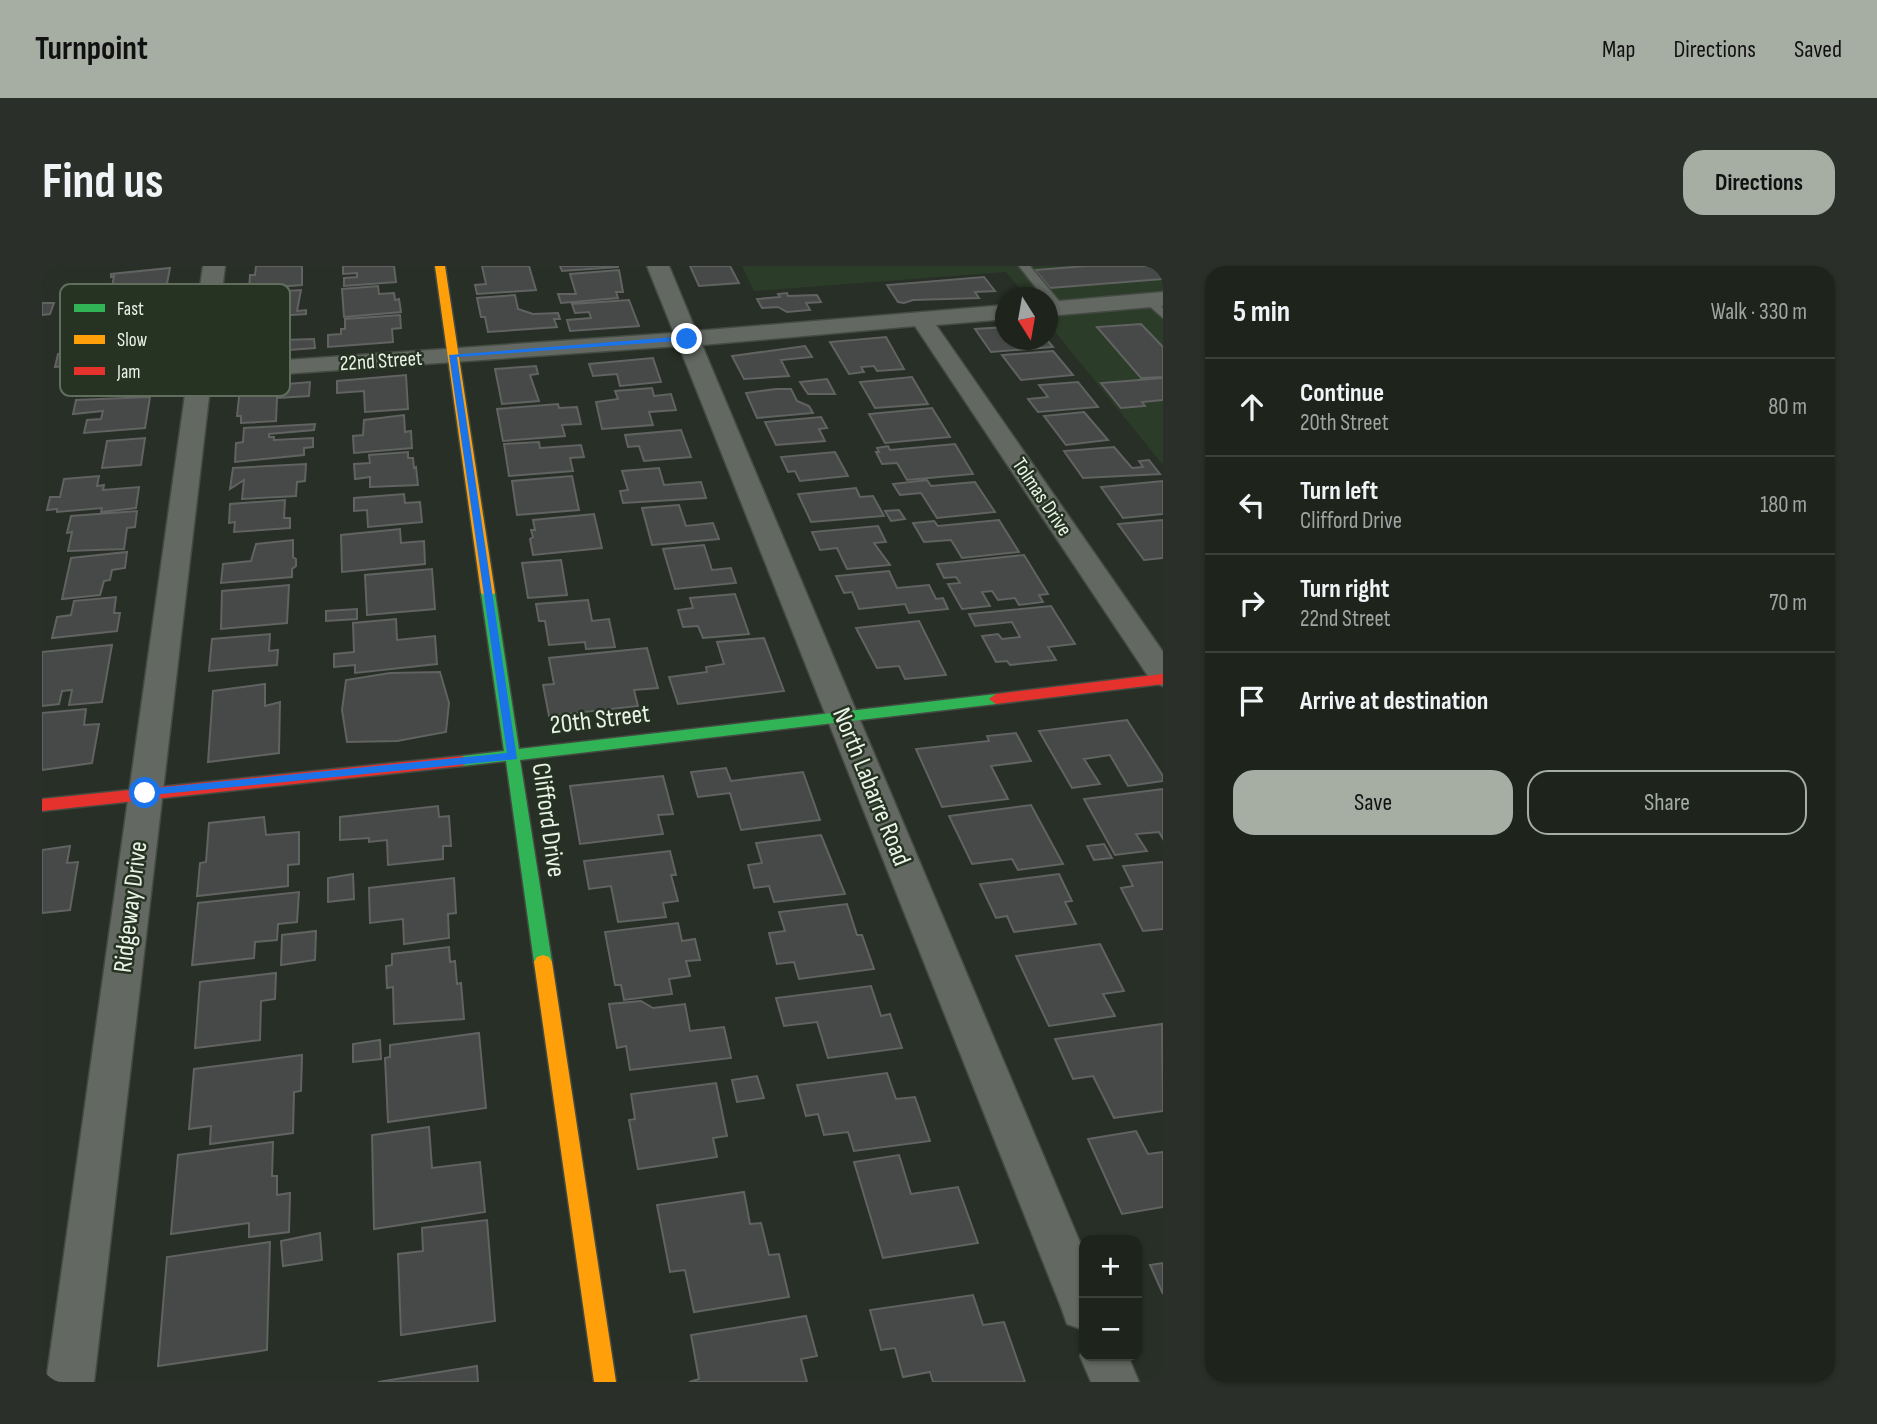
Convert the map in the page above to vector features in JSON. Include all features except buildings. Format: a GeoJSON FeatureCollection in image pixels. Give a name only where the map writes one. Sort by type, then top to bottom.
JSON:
{"type":"FeatureCollection","features":[{"type":"Feature","properties":{"kind":"street","name":"Ridgeway Drive"},"geometry":{"type":"LineString","coordinates":[[212,284],[214,266]]}},
{"type":"Feature","properties":{"kind":"street","name":"Clifford Drive"},"geometry":{"type":"LineString","coordinates":[[440,266],[605,1382]]}},
{"type":"Feature","properties":{"kind":"street","name":"North Labarre Road"},"geometry":{"type":"LineString","coordinates":[[658,266],[1080,1298]]}},
{"type":"Feature","properties":{"kind":"street"},"geometry":{"type":"LineString","coordinates":[[1058,308],[1158,305]]}},
{"type":"Feature","properties":{"kind":"street","name":"22nd Street"},"geometry":{"type":"LineString","coordinates":[[290,367],[687,339],[995,313]]}},
{"type":"Feature","properties":{"kind":"street","name":"Tolmas Drive"},"geometry":{"type":"LineString","coordinates":[[921,319],[1163,677]]}},
{"type":"Feature","properties":{"kind":"street","name":"Ridgeway Drive"},"geometry":{"type":"LineString","coordinates":[[70,1382],[199,396]]}},
{"type":"Feature","properties":{"kind":"street","name":"20th Street"},"geometry":{"type":"LineString","coordinates":[[42,805],[513,756],[1163,677]]}},
{"type":"Feature","properties":{"kind":"street"},"geometry":{"type":"LineString","coordinates":[[1106,1361],[1115,1382]]}},
{"type":"Feature","properties":{"kind":"lane"},"geometry":{"type":"LineString","coordinates":[[1024,266],[1038,287]]}},
{"type":"Feature","properties":{"kind":"shaded area"},"geometry":{"type":"Polygon","coordinates":[[[742,266],[1163,266],[1163,465],[1058,335],[1058,287],[1019,287],[1006,272],[754,291],[742,266]]]}},
{"type":"Feature","properties":{"kind":"traffic: fast"},"geometry":{"type":"LineString","coordinates":[[488,593],[543,962]]}},
{"type":"Feature","properties":{"kind":"traffic: fast"},"geometry":{"type":"LineString","coordinates":[[462,761],[996,699]]}},
{"type":"Feature","properties":{"kind":"traffic: slow"},"geometry":{"type":"LineString","coordinates":[[440,266],[488,593]]}},
{"type":"Feature","properties":{"kind":"traffic: slow"},"geometry":{"type":"LineString","coordinates":[[543,962],[605,1382]]}},
{"type":"Feature","properties":{"kind":"traffic: jam"},"geometry":{"type":"LineString","coordinates":[[996,699],[1163,679]]}},
{"type":"Feature","properties":{"kind":"traffic: jam"},"geometry":{"type":"LineString","coordinates":[[42,805],[462,761]]}},
{"type":"Feature","properties":{"kind":"route"},"geometry":{"type":"LineString","coordinates":[[145,793],[513,756],[453,355],[687,339]]}}]}
